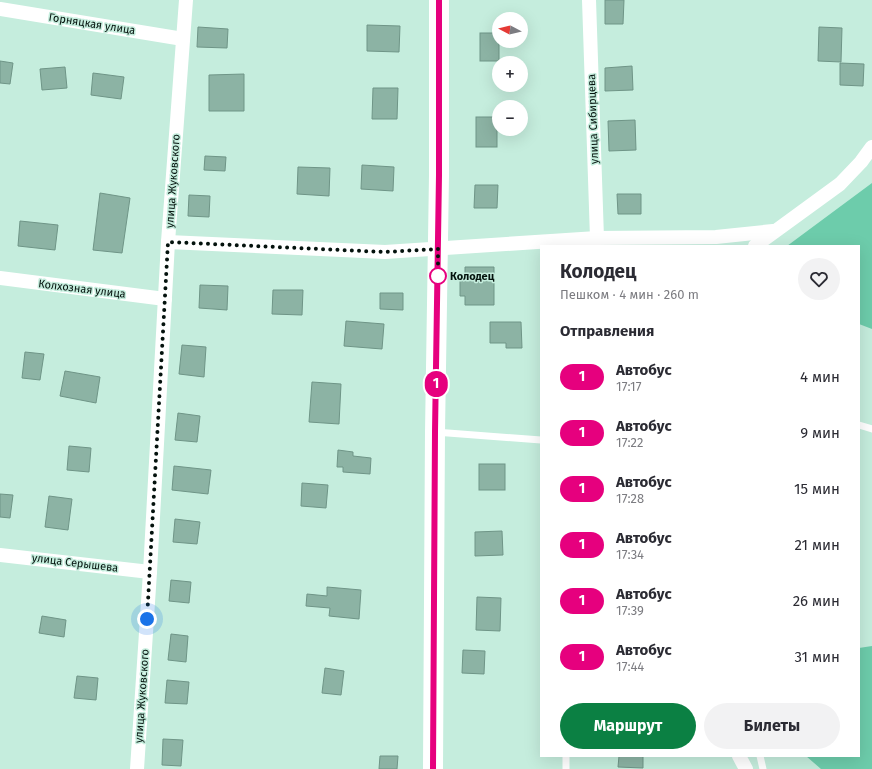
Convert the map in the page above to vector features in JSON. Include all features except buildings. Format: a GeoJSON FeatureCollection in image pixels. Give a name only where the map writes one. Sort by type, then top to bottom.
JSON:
{"type":"FeatureCollection","features":[{"type":"Feature","properties":{"kind":"main road"},"geometry":{"type":"LineString","coordinates":[[433,769],[435,432],[439,175],[439,0]]}},
{"type":"Feature","properties":{"kind":"street","name":"улица Жуковского"},"geometry":{"type":"LineString","coordinates":[[137,769],[150,572],[168,242],[186,0]]}},
{"type":"Feature","properties":{"kind":"street","name":"улица Сибирцева"},"geometry":{"type":"LineString","coordinates":[[589,0],[597,238]]}},
{"type":"Feature","properties":{"kind":"street","name":"Горняцкая улица"},"geometry":{"type":"LineString","coordinates":[[0,9],[183,39]]}},
{"type":"Feature","properties":{"kind":"street"},"geometry":{"type":"LineString","coordinates":[[756,245],[773,231],[810,207],[840,184],[861,162],[872,147]]}},
{"type":"Feature","properties":{"kind":"street"},"geometry":{"type":"LineString","coordinates":[[168,242],[385,252],[597,238],[716,237],[773,231]]}},
{"type":"Feature","properties":{"kind":"street","name":"Колхозная улица"},"geometry":{"type":"LineString","coordinates":[[0,278],[165,299]]}},
{"type":"Feature","properties":{"kind":"street","name":"улица Серышева"},"geometry":{"type":"LineString","coordinates":[[0,555],[150,572]]}},
{"type":"Feature","properties":{"kind":"street"},"geometry":{"type":"LineString","coordinates":[[740,757],[746,769]]}},
{"type":"Feature","properties":{"kind":"lane"},"geometry":{"type":"LineString","coordinates":[[860,425],[872,429]]}},
{"type":"Feature","properties":{"kind":"lane"},"geometry":{"type":"LineString","coordinates":[[435,432],[540,440]]}},
{"type":"Feature","properties":{"kind":"lane"},"geometry":{"type":"LineString","coordinates":[[566,757],[566,769]]}},
{"type":"Feature","properties":{"kind":"lane"},"geometry":{"type":"LineString","coordinates":[[760,757],[763,769]]}},
{"type":"Feature","properties":{"kind":"green space"},"geometry":{"type":"Polygon","coordinates":[[[872,183],[872,329],[860,324],[860,245],[788,245],[872,183]]]}},
{"type":"Feature","properties":{"kind":"green space"},"geometry":{"type":"Polygon","coordinates":[[[872,646],[872,769],[821,769],[807,757],[860,757],[860,648],[872,646]]]}},
{"type":"Feature","properties":{"kind":"bus line","name":"1"},"geometry":{"type":"LineString","coordinates":[[433,769],[435,432],[439,175],[439,0]]}},
{"type":"Feature","properties":{"kind":"place","name":"Колодец"},"geometry":{"type":"Point","coordinates":[438,276]}},
{"type":"Feature","properties":{"kind":"route"},"geometry":{"type":"LineString","coordinates":[[147,619],[168,242],[385,252],[438,249],[438,276]]}}]}
